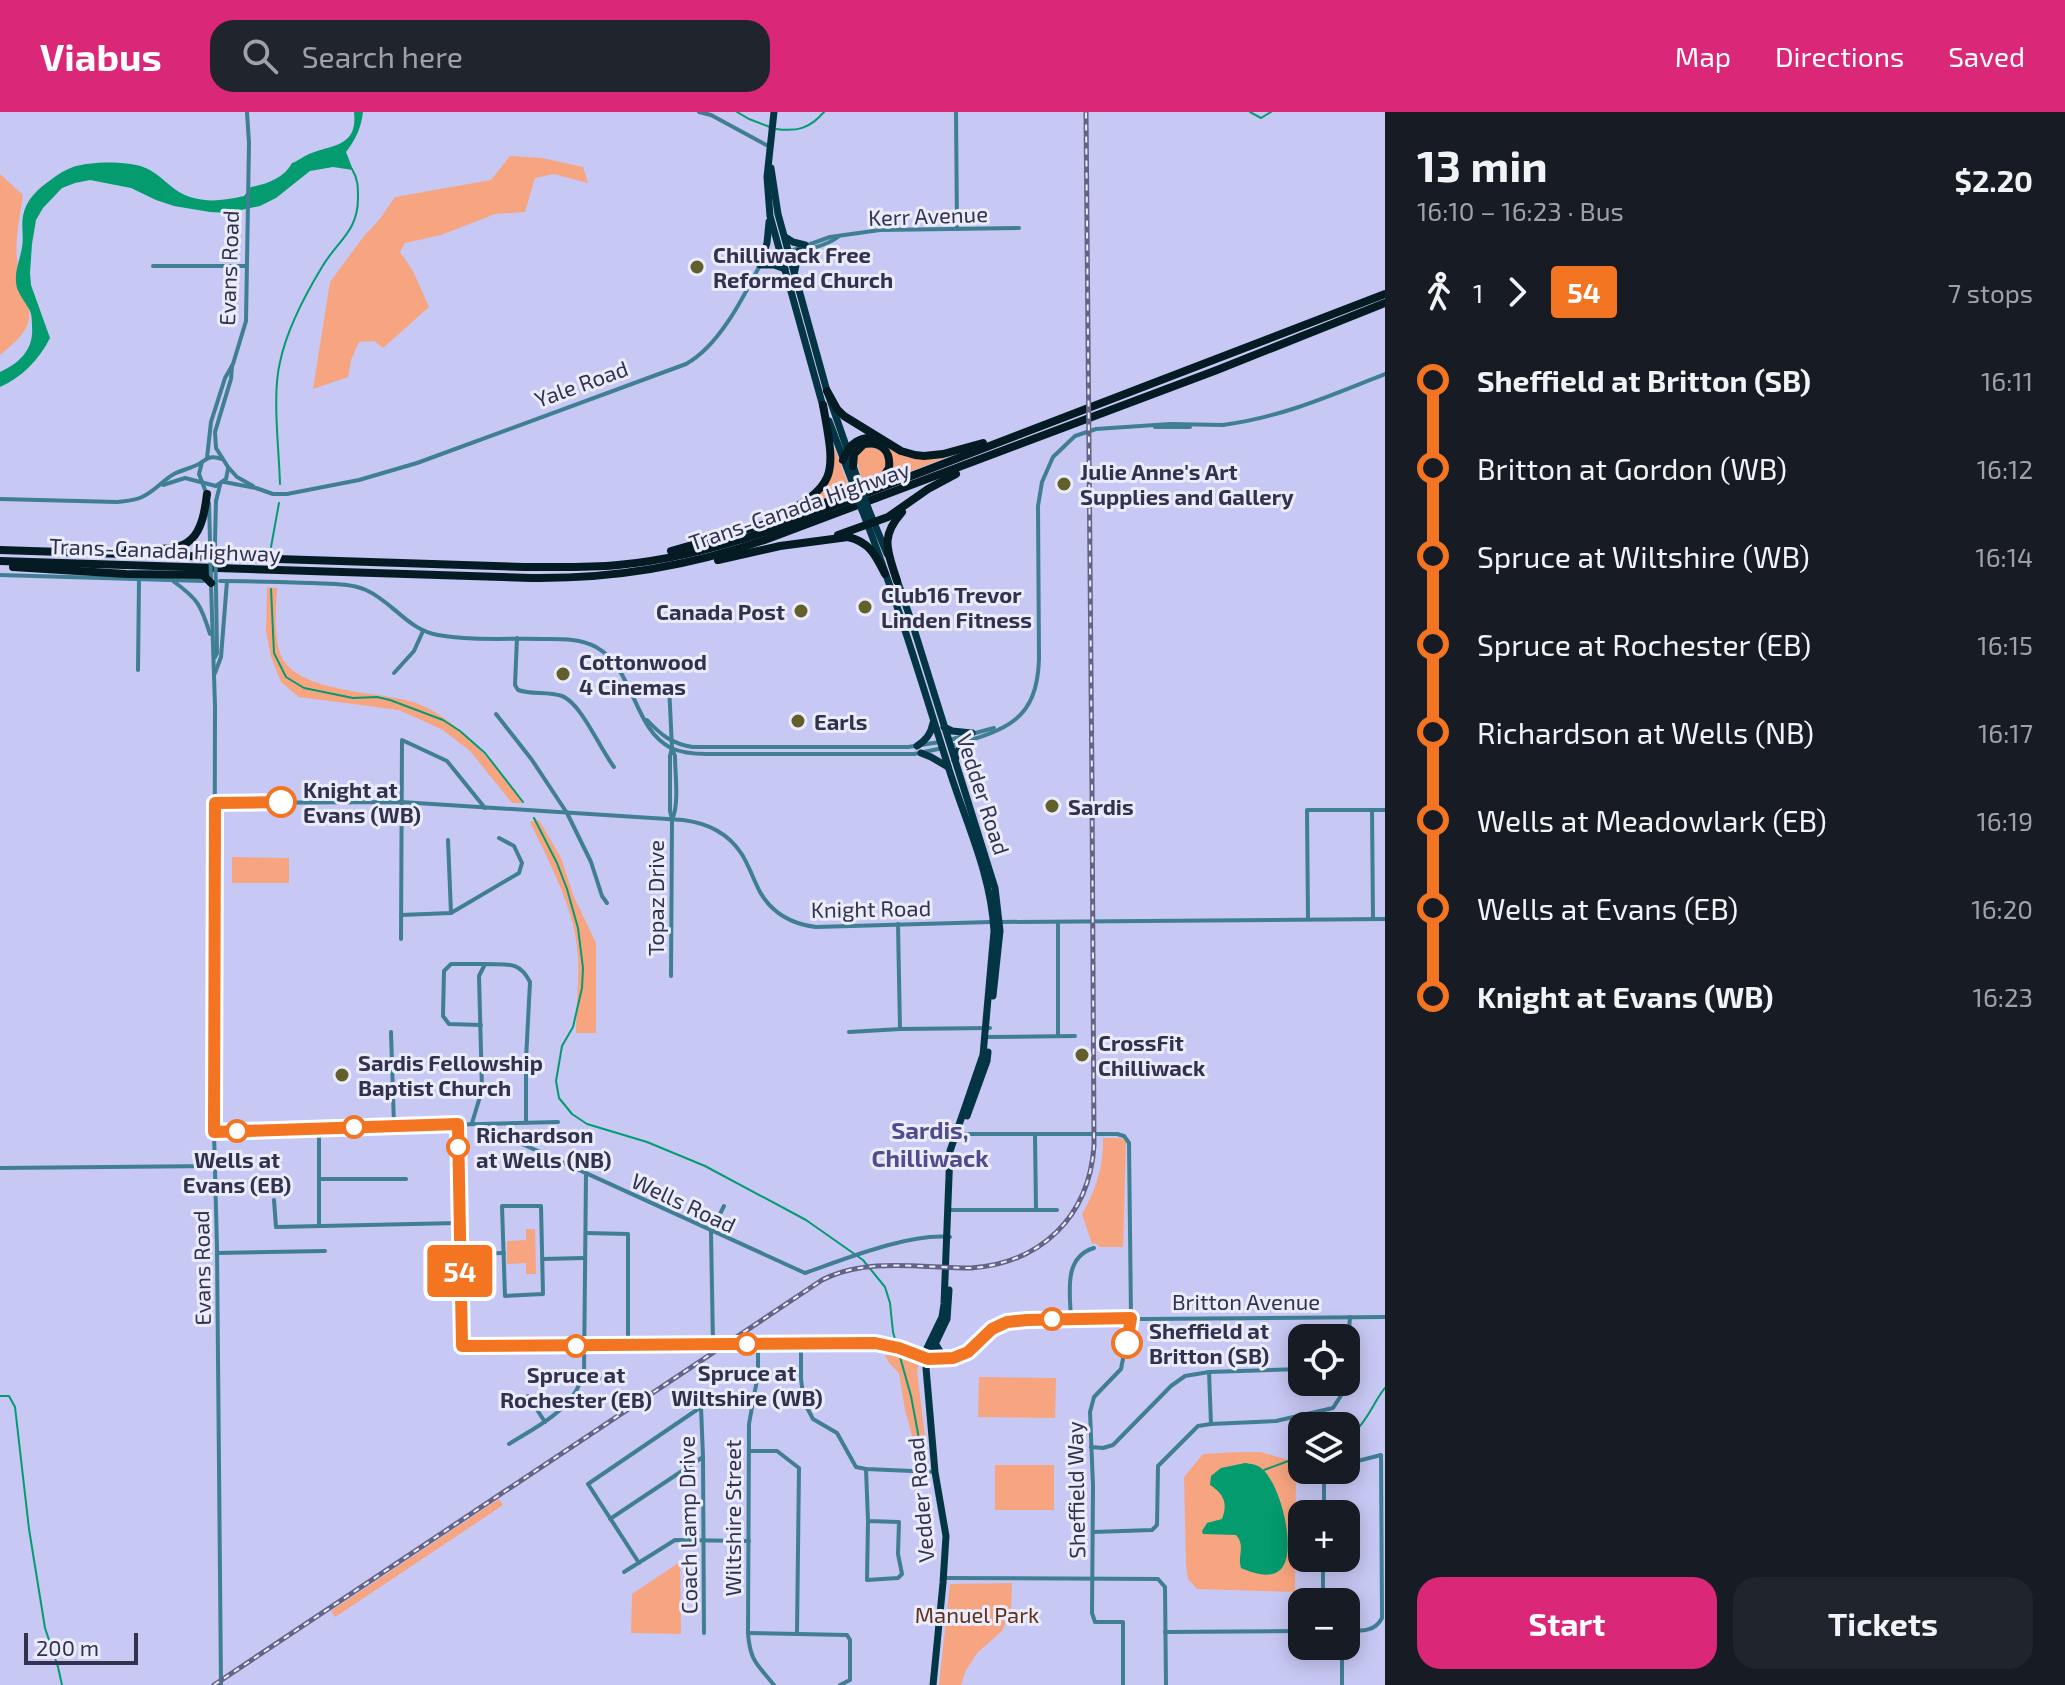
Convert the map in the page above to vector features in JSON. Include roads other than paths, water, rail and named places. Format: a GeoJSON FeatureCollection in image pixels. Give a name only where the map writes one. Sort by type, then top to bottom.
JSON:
{"type":"FeatureCollection","features":[{"type":"Feature","properties":{"kind":"highway","name":"Trans-Canada Highway"},"geometry":{"type":"LineString","coordinates":[[0,550],[524,567],[600,566],[658,559],[738,541],[1385,294]]}},
{"type":"Feature","properties":{"kind":"highway","name":"Trans-Canada Highway"},"geometry":{"type":"LineString","coordinates":[[0,564],[545,578],[659,568],[727,552],[1217,370],[1385,303]]}},
{"type":"Feature","properties":{"kind":"highway"},"geometry":{"type":"LineString","coordinates":[[827,391],[844,416],[883,440],[908,454],[933,456],[1078,411]]}},
{"type":"Feature","properties":{"kind":"highway"},"geometry":{"type":"LineString","coordinates":[[757,528],[809,500],[823,486],[831,455],[823,405]]}},
{"type":"Feature","properties":{"kind":"highway"},"geometry":{"type":"LineString","coordinates":[[843,460],[847,450],[863,438],[883,440]]}},
{"type":"Feature","properties":{"kind":"highway"},"geometry":{"type":"LineString","coordinates":[[818,540],[893,514],[954,475],[1032,440]]}},
{"type":"Feature","properties":{"kind":"highway"},"geometry":{"type":"LineString","coordinates":[[600,566],[674,551],[796,515],[873,483],[886,473],[889,456],[882,446],[864,444],[856,451],[853,466]]}},
{"type":"Feature","properties":{"kind":"highway"},"geometry":{"type":"LineString","coordinates":[[29,551],[177,548],[192,540],[199,531],[207,494]]}},
{"type":"Feature","properties":{"kind":"highway"},"geometry":{"type":"LineString","coordinates":[[897,581],[887,549],[887,534],[913,500]]}},
{"type":"Feature","properties":{"kind":"highway"},"geometry":{"type":"LineString","coordinates":[[583,577],[657,572],[780,546],[848,537],[863,542],[873,552],[885,574]]}},
{"type":"Feature","properties":{"kind":"highway"},"geometry":{"type":"LineString","coordinates":[[0,564],[213,581]]}},
{"type":"Feature","properties":{"kind":"main road"},"geometry":{"type":"LineString","coordinates":[[773,116],[770,162],[785,253]]}},
{"type":"Feature","properties":{"kind":"main road"},"geometry":{"type":"LineString","coordinates":[[770,162],[767,177],[770,216],[767,243],[760,265],[785,269]]}},
{"type":"Feature","properties":{"kind":"main road"},"geometry":{"type":"LineString","coordinates":[[770,216],[785,253]]}},
{"type":"Feature","properties":{"kind":"main road"},"geometry":{"type":"LineString","coordinates":[[784,236],[802,248],[795,272]]}},
{"type":"Feature","properties":{"kind":"main road","name":"Vedder Road"},"geometry":{"type":"LineString","coordinates":[[785,253],[785,269],[823,405],[843,460],[897,581],[944,727],[945,744]]}},
{"type":"Feature","properties":{"kind":"main road","name":"Vedder Road"},"geometry":{"type":"LineString","coordinates":[[785,253],[795,272],[856,484]]}},
{"type":"Feature","properties":{"kind":"main road","name":"Vedder Road"},"geometry":{"type":"LineString","coordinates":[[871,523],[933,721],[945,744],[989,888],[996,922],[988,1033],[949,1158],[949,1307],[947,1319],[928,1359]]}},
{"type":"Feature","properties":{"kind":"main road"},"geometry":{"type":"LineString","coordinates":[[933,721],[930,733],[919,750],[951,764],[961,743]]}},
{"type":"Feature","properties":{"kind":"main road"},"geometry":{"type":"LineString","coordinates":[[944,727],[972,733]]}},
{"type":"Feature","properties":{"kind":"main road","name":"Vedder Road"},"geometry":{"type":"LineString","coordinates":[[933,1685],[946,1536],[935,1472],[927,1348],[942,1317],[957,1134]]}},
{"type":"Feature","properties":{"kind":"main road"},"geometry":{"type":"LineString","coordinates":[[935,1343],[944,1358]]}},
{"type":"Feature","properties":{"kind":"street","name":"Evans Road"},"geometry":{"type":"LineString","coordinates":[[222,459],[216,448],[215,432],[246,321],[247,112]]}},
{"type":"Feature","properties":{"kind":"street"},"geometry":{"type":"LineString","coordinates":[[699,112],[711,115],[770,147]]}},
{"type":"Feature","properties":{"kind":"street"},"geometry":{"type":"LineString","coordinates":[[956,112],[957,229]]}},
{"type":"Feature","properties":{"kind":"street","name":"Kerr Avenue"},"geometry":{"type":"LineString","coordinates":[[785,253],[830,237],[880,230],[1019,228]]}},
{"type":"Feature","properties":{"kind":"street"},"geometry":{"type":"LineString","coordinates":[[760,265],[785,253]]}},
{"type":"Feature","properties":{"kind":"street","name":"Yale Road"},"geometry":{"type":"LineString","coordinates":[[222,483],[287,494],[359,480],[417,463],[686,364],[716,337],[760,265]]}},
{"type":"Feature","properties":{"kind":"street"},"geometry":{"type":"LineString","coordinates":[[153,266],[246,266]]}},
{"type":"Feature","properties":{"kind":"street","name":"Evans Road"},"geometry":{"type":"LineString","coordinates":[[207,458],[211,422],[225,378],[233,364]]}},
{"type":"Feature","properties":{"kind":"street"},"geometry":{"type":"LineString","coordinates":[[945,744],[985,736],[1021,715],[1029,706],[1037,685],[1039,659],[1038,506],[1042,482],[1057,452],[1075,436],[1096,429],[1129,426],[1170,428],[1257,420],[1298,408],[1385,374]]}},
{"type":"Feature","properties":{"kind":"street"},"geometry":{"type":"LineString","coordinates":[[0,499],[132,500],[143,497],[171,476],[215,456],[222,459],[237,477],[256,488]]}},
{"type":"Feature","properties":{"kind":"street"},"geometry":{"type":"LineString","coordinates":[[202,462],[199,474],[203,482]]}},
{"type":"Feature","properties":{"kind":"street"},"geometry":{"type":"LineString","coordinates":[[160,486],[185,478],[212,486],[222,483],[228,475],[228,467]]}},
{"type":"Feature","properties":{"kind":"street","name":"Evans Road"},"geometry":{"type":"LineString","coordinates":[[203,482],[212,541],[217,653],[214,659]]}},
{"type":"Feature","properties":{"kind":"street","name":"Evans Road"},"geometry":{"type":"LineString","coordinates":[[212,541],[222,483]]}},
{"type":"Feature","properties":{"kind":"street"},"geometry":{"type":"LineString","coordinates":[[0,575],[265,581],[355,587],[378,597],[410,623],[434,635],[574,640],[595,646],[608,655],[618,667],[653,734],[681,752],[919,750],[1001,727]]}},
{"type":"Feature","properties":{"kind":"street"},"geometry":{"type":"LineString","coordinates":[[138,670],[139,579]]}},
{"type":"Feature","properties":{"kind":"street"},"geometry":{"type":"LineString","coordinates":[[172,580],[189,592],[204,615],[212,640]]}},
{"type":"Feature","properties":{"kind":"street"},"geometry":{"type":"LineString","coordinates":[[189,592],[191,580]]}},
{"type":"Feature","properties":{"kind":"street","name":"Evans Road"},"geometry":{"type":"LineString","coordinates":[[213,581],[214,1132],[221,1685]]}},
{"type":"Feature","properties":{"kind":"street"},"geometry":{"type":"LineString","coordinates":[[213,581],[221,657],[214,675]]}},
{"type":"Feature","properties":{"kind":"street"},"geometry":{"type":"LineString","coordinates":[[394,673],[414,651],[423,631]]}},
{"type":"Feature","properties":{"kind":"street"},"geometry":{"type":"LineString","coordinates":[[517,638],[515,685],[518,690],[562,696],[572,702],[614,767]]}},
{"type":"Feature","properties":{"kind":"street","name":"Topaz Drive"},"geometry":{"type":"LineString","coordinates":[[669,685],[672,748],[671,976]]}},
{"type":"Feature","properties":{"kind":"street"},"geometry":{"type":"LineString","coordinates":[[496,714],[540,771],[567,813],[607,903]]}},
{"type":"Feature","properties":{"kind":"street"},"geometry":{"type":"LineString","coordinates":[[645,718],[671,741],[693,747],[919,750]]}},
{"type":"Feature","properties":{"kind":"street"},"geometry":{"type":"LineString","coordinates":[[654,727],[663,728],[671,720]]}},
{"type":"Feature","properties":{"kind":"street"},"geometry":{"type":"LineString","coordinates":[[401,939],[402,740],[447,761],[485,808]]}},
{"type":"Feature","properties":{"kind":"street","name":"Knight Road"},"geometry":{"type":"LineString","coordinates":[[215,803],[401,802],[700,822],[725,836],[740,851],[760,893],[773,909],[793,923],[816,927],[996,922],[1385,919]]}},
{"type":"Feature","properties":{"kind":"street"},"geometry":{"type":"LineString","coordinates":[[1308,919],[1307,810],[1385,810]]}},
{"type":"Feature","properties":{"kind":"street"},"geometry":{"type":"LineString","coordinates":[[1372,810],[1373,919]]}},
{"type":"Feature","properties":{"kind":"street"},"geometry":{"type":"LineString","coordinates":[[401,915],[451,913],[519,873],[522,863],[514,846],[499,838]]}},
{"type":"Feature","properties":{"kind":"street"},"geometry":{"type":"LineString","coordinates":[[448,840],[451,913]]}},
{"type":"Feature","properties":{"kind":"street"},"geometry":{"type":"LineString","coordinates":[[1058,922],[1058,1036]]}},
{"type":"Feature","properties":{"kind":"street"},"geometry":{"type":"LineString","coordinates":[[898,924],[900,1029]]}},
{"type":"Feature","properties":{"kind":"street"},"geometry":{"type":"LineString","coordinates":[[481,1025],[449,1024],[445,1020],[446,967],[451,964],[517,965],[530,982],[526,1122]]}},
{"type":"Feature","properties":{"kind":"street"},"geometry":{"type":"LineString","coordinates":[[485,964],[479,976],[482,1090],[472,1123],[558,1122]]}},
{"type":"Feature","properties":{"kind":"street"},"geometry":{"type":"LineString","coordinates":[[849,1032],[900,1029],[1075,1036]]}},
{"type":"Feature","properties":{"kind":"street"},"geometry":{"type":"LineString","coordinates":[[391,1032],[394,1125]]}},
{"type":"Feature","properties":{"kind":"street","name":"Wells Road"},"geometry":{"type":"LineString","coordinates":[[214,1132],[472,1123],[805,1273],[927,1236],[949,1236]]}},
{"type":"Feature","properties":{"kind":"street"},"geometry":{"type":"LineString","coordinates":[[458,1124],[462,1346],[875,1343],[928,1359]]}},
{"type":"Feature","properties":{"kind":"street"},"geometry":{"type":"LineString","coordinates":[[319,1128],[319,1226]]}},
{"type":"Feature","properties":{"kind":"street"},"geometry":{"type":"LineString","coordinates":[[957,1134],[1035,1135],[1036,1210]]}},
{"type":"Feature","properties":{"kind":"street","name":"Sheffield Way"},"geometry":{"type":"LineString","coordinates":[[1035,1135],[1117,1134],[1124,1136],[1129,1146],[1131,1318],[1121,1369],[1094,1397],[1091,1407],[1092,1613],[1095,1622],[1123,1622],[1123,1685]]}},
{"type":"Feature","properties":{"kind":"street"},"geometry":{"type":"LineString","coordinates":[[0,1168],[215,1166]]}},
{"type":"Feature","properties":{"kind":"street"},"geometry":{"type":"LineString","coordinates":[[509,1444],[545,1422],[575,1394],[584,1373],[586,1174]]}},
{"type":"Feature","properties":{"kind":"street"},"geometry":{"type":"LineString","coordinates":[[320,1179],[406,1179]]}},
{"type":"Feature","properties":{"kind":"street"},"geometry":{"type":"LineString","coordinates":[[274,1200],[276,1227],[458,1223]]}},
{"type":"Feature","properties":{"kind":"street"},"geometry":{"type":"LineString","coordinates":[[502,1206],[541,1206],[543,1294],[505,1296],[504,1253],[502,1206]]}},
{"type":"Feature","properties":{"kind":"street"},"geometry":{"type":"LineString","coordinates":[[713,1344],[711,1232],[724,1206]]}},
{"type":"Feature","properties":{"kind":"street"},"geometry":{"type":"LineString","coordinates":[[951,1210],[1057,1210]]}},
{"type":"Feature","properties":{"kind":"street"},"geometry":{"type":"LineString","coordinates":[[585,1233],[628,1234],[628,1345]]}},
{"type":"Feature","properties":{"kind":"street"},"geometry":{"type":"LineString","coordinates":[[1071,1319],[1072,1268],[1078,1257],[1094,1248]]}},
{"type":"Feature","properties":{"kind":"street"},"geometry":{"type":"LineString","coordinates":[[217,1253],[325,1251]]}},
{"type":"Feature","properties":{"kind":"street"},"geometry":{"type":"LineString","coordinates":[[459,1254],[504,1253]]}},
{"type":"Feature","properties":{"kind":"street"},"geometry":{"type":"LineString","coordinates":[[542,1259],[584,1258]]}},
{"type":"Feature","properties":{"kind":"street"},"geometry":{"type":"LineString","coordinates":[[1350,1317],[1350,1324]]}},
{"type":"Feature","properties":{"kind":"street","name":"Britton Avenue"},"geometry":{"type":"LineString","coordinates":[[928,1359],[963,1355],[992,1329],[1017,1320],[1385,1317]]}},
{"type":"Feature","properties":{"kind":"street"},"geometry":{"type":"LineString","coordinates":[[801,1343],[804,1402],[813,1419],[837,1433],[856,1467],[935,1472]]}},
{"type":"Feature","properties":{"kind":"street","name":"Wiltshire Street"},"geometry":{"type":"LineString","coordinates":[[758,1344],[758,1374],[749,1424],[748,1633],[752,1658],[774,1685]]}},
{"type":"Feature","properties":{"kind":"street"},"geometry":{"type":"LineString","coordinates":[[1091,1447],[1113,1445],[1171,1386],[1185,1376],[1209,1372],[1288,1369]]}},
{"type":"Feature","properties":{"kind":"street"},"geometry":{"type":"LineString","coordinates":[[1209,1372],[1211,1424]]}},
{"type":"Feature","properties":{"kind":"street"},"geometry":{"type":"LineString","coordinates":[[584,1373],[609,1381]]}},
{"type":"Feature","properties":{"kind":"street"},"geometry":{"type":"LineString","coordinates":[[528,1396],[545,1422]]}},
{"type":"Feature","properties":{"kind":"street"},"geometry":{"type":"LineString","coordinates":[[1093,1532],[1155,1529],[1158,1466],[1194,1429],[1211,1424],[1276,1421],[1333,1408],[1341,1396]]}},
{"type":"Feature","properties":{"kind":"street","name":"Coach Lamp Drive"},"geometry":{"type":"LineString","coordinates":[[639,1563],[588,1484],[701,1407],[704,1633]]}},
{"type":"Feature","properties":{"kind":"street"},"geometry":{"type":"LineString","coordinates":[[749,1451],[777,1451],[799,1468],[797,1633]]}},
{"type":"Feature","properties":{"kind":"street"},"geometry":{"type":"LineString","coordinates":[[1360,1461],[1383,1455],[1384,1579],[1384,1618],[1373,1629],[1360,1631]]}},
{"type":"Feature","properties":{"kind":"street"},"geometry":{"type":"LineString","coordinates":[[610,1519],[703,1457]]}},
{"type":"Feature","properties":{"kind":"street"},"geometry":{"type":"LineString","coordinates":[[866,1469],[867,1580],[898,1578],[902,1574],[898,1554],[899,1522],[868,1521]]}},
{"type":"Feature","properties":{"kind":"street"},"geometry":{"type":"LineString","coordinates":[[624,1572],[675,1540],[749,1541]]}},
{"type":"Feature","properties":{"kind":"street"},"geometry":{"type":"LineString","coordinates":[[944,1578],[1161,1581],[1165,1587],[1166,1685]]}},
{"type":"Feature","properties":{"kind":"street"},"geometry":{"type":"LineString","coordinates":[[1165,1632],[1288,1631]]}},
{"type":"Feature","properties":{"kind":"street"},"geometry":{"type":"LineString","coordinates":[[748,1633],[847,1635],[850,1640],[850,1680],[840,1685]]}},
{"type":"Feature","properties":{"kind":"street"},"geometry":{"type":"LineString","coordinates":[[1342,1660],[1342,1685]]}},
{"type":"Feature","properties":{"kind":"waterway"},"geometry":{"type":"LineString","coordinates":[[737,112],[770,127]]}},
{"type":"Feature","properties":{"kind":"waterway"},"geometry":{"type":"LineString","coordinates":[[776,129],[803,128],[824,112]]}},
{"type":"Feature","properties":{"kind":"waterway"},"geometry":{"type":"LineString","coordinates":[[1250,112],[1261,118],[1271,112]]}},
{"type":"Feature","properties":{"kind":"waterway"},"geometry":{"type":"LineString","coordinates":[[280,484],[276,406],[280,362],[303,301],[322,267],[351,228],[357,210],[358,190],[352,169]]}},
{"type":"Feature","properties":{"kind":"waterway"},"geometry":{"type":"LineString","coordinates":[[271,547],[279,503]]}},
{"type":"Feature","properties":{"kind":"waterway"},"geometry":{"type":"LineString","coordinates":[[271,589],[274,653],[286,677],[304,688],[353,698],[377,697],[443,720],[485,753],[523,802]]}},
{"type":"Feature","properties":{"kind":"waterway"},"geometry":{"type":"LineString","coordinates":[[534,818],[567,889],[578,928],[583,968],[573,1027],[562,1046],[556,1081],[559,1098],[572,1114],[587,1124],[647,1142],[705,1166],[806,1220],[863,1260],[885,1287],[890,1303],[893,1332],[911,1396],[920,1444]]}},
{"type":"Feature","properties":{"kind":"waterway"},"geometry":{"type":"LineString","coordinates":[[1360,1425],[1385,1388]]}},
{"type":"Feature","properties":{"kind":"waterway"},"geometry":{"type":"LineString","coordinates":[[0,1396],[9,1396],[15,1407],[29,1529],[45,1628],[62,1685]]}},
{"type":"Feature","properties":{"kind":"waterway"},"geometry":{"type":"LineString","coordinates":[[1264,1470],[1288,1461]]}},
{"type":"Feature","properties":{"kind":"railway"},"geometry":{"type":"LineString","coordinates":[[214,1685],[822,1280],[857,1268],[971,1268],[1019,1257],[1057,1232],[1083,1194],[1094,1146],[1086,112]]}},
{"type":"Feature","properties":{"kind":"place","name":"Chilliwack Free Reformed Church"},"geometry":{"type":"Point","coordinates":[697,267]}},
{"type":"Feature","properties":{"kind":"place","name":"Julie Anne's Art Supplies and Gallery"},"geometry":{"type":"Point","coordinates":[1064,484]}},
{"type":"Feature","properties":{"kind":"place","name":"Club16 Trevor Linden Fitness"},"geometry":{"type":"Point","coordinates":[865,607]}},
{"type":"Feature","properties":{"kind":"place","name":"Canada Post"},"geometry":{"type":"Point","coordinates":[801,611]}},
{"type":"Feature","properties":{"kind":"place","name":"Cottonwood 4 Cinemas"},"geometry":{"type":"Point","coordinates":[563,674]}},
{"type":"Feature","properties":{"kind":"place","name":"Earls"},"geometry":{"type":"Point","coordinates":[798,721]}},
{"type":"Feature","properties":{"kind":"place","name":"Knight at Evans (WB)"},"geometry":{"type":"Point","coordinates":[281,802]}},
{"type":"Feature","properties":{"kind":"place","name":"Sardis"},"geometry":{"type":"Point","coordinates":[1052,806]}},
{"type":"Feature","properties":{"kind":"place","name":"CrossFit Chilliwack"},"geometry":{"type":"Point","coordinates":[1082,1055]}},
{"type":"Feature","properties":{"kind":"place","name":"Sardis Fellowship Baptist Church"},"geometry":{"type":"Point","coordinates":[342,1075]}},
{"type":"Feature","properties":{"kind":"place","name":"Wells at Evans (EB)"},"geometry":{"type":"Point","coordinates":[237,1131]}},
{"type":"Feature","properties":{"kind":"place","name":"Richardson at Wells (NB)"},"geometry":{"type":"Point","coordinates":[458,1147]}},
{"type":"Feature","properties":{"kind":"place","name":"Sheffield at Britton (SB)"},"geometry":{"type":"Point","coordinates":[1127,1343]}},
{"type":"Feature","properties":{"kind":"place","name":"Spruce at Wiltshire (WB)"},"geometry":{"type":"Point","coordinates":[747,1344]}},
{"type":"Feature","properties":{"kind":"place","name":"Spruce at Rochester (EB)"},"geometry":{"type":"Point","coordinates":[576,1346]}},
{"type":"Feature","properties":{"kind":"district","name":"Sardis, Chilliwack"},"geometry":{"type":"Point","coordinates":[930,1143]}},
{"type":"Feature","properties":{"kind":"park label","name":"Manuel Park"},"geometry":{"type":"Point","coordinates":[977,1614]}}]}
